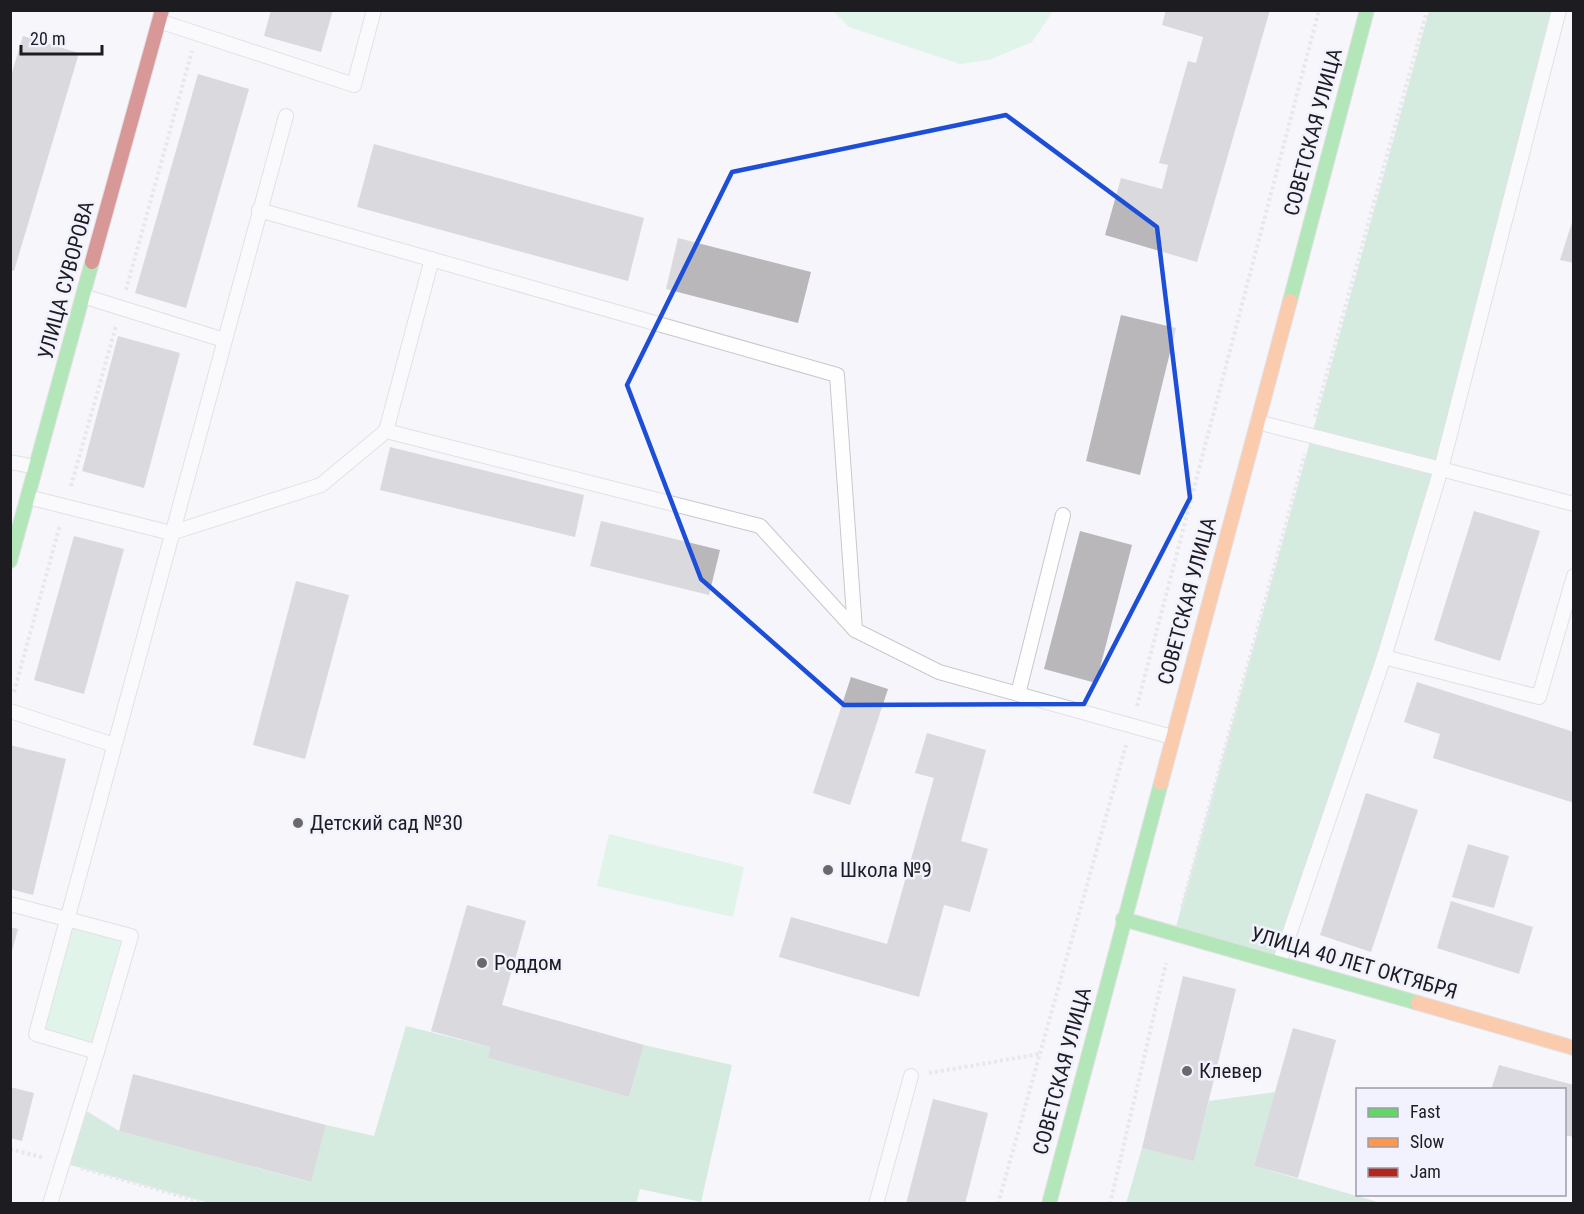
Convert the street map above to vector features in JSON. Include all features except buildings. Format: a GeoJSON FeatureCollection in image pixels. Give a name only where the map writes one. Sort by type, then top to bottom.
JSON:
{"type":"FeatureCollection","features":[{"type":"Feature","properties":{"kind":"main road","name":"СОВЕТСКАЯ УЛИЦА"},"geometry":{"type":"LineString","coordinates":[[1049,1203],[1367,10]]}},
{"type":"Feature","properties":{"kind":"main road","name":"УЛИЦА СУВОРОВА"},"geometry":{"type":"LineString","coordinates":[[10,561],[160,16]]}},
{"type":"Feature","properties":{"kind":"main road","name":"УЛИЦА 40 ЛЕТ ОКТЯБРЯ"},"geometry":{"type":"LineString","coordinates":[[1124,919],[1574,1048]]}},
{"type":"Feature","properties":{"kind":"lane"},"geometry":{"type":"LineString","coordinates":[[160,16],[197,33],[354,85],[374,10]]}},
{"type":"Feature","properties":{"kind":"lane"},"geometry":{"type":"LineString","coordinates":[[1280,964],[1384,657],[1441,469],[1559,10]]}},
{"type":"Feature","properties":{"kind":"lane"},"geometry":{"type":"LineString","coordinates":[[97,1052],[36,1034],[286,116]]}},
{"type":"Feature","properties":{"kind":"lane"},"geometry":{"type":"LineString","coordinates":[[259,210],[837,375],[855,630]]}},
{"type":"Feature","properties":{"kind":"lane"},"geometry":{"type":"LineString","coordinates":[[28,497],[171,533],[321,485],[386,431],[432,259]]}},
{"type":"Feature","properties":{"kind":"lane"},"geometry":{"type":"LineString","coordinates":[[83,296],[224,340]]}},
{"type":"Feature","properties":{"kind":"lane"},"geometry":{"type":"LineString","coordinates":[[1257,422],[1574,504]]}},
{"type":"Feature","properties":{"kind":"lane"},"geometry":{"type":"LineString","coordinates":[[386,431],[760,526],[855,630],[939,672],[1172,737]]}},
{"type":"Feature","properties":{"kind":"lane"},"geometry":{"type":"LineString","coordinates":[[10,462],[36,467]]}},
{"type":"Feature","properties":{"kind":"lane"},"geometry":{"type":"LineString","coordinates":[[1018,694],[1063,515]]}},
{"type":"Feature","properties":{"kind":"lane"},"geometry":{"type":"LineString","coordinates":[[1384,657],[1539,697],[1574,576]]}},
{"type":"Feature","properties":{"kind":"lane"},"geometry":{"type":"LineString","coordinates":[[10,711],[114,745]]}},
{"type":"Feature","properties":{"kind":"lane"},"geometry":{"type":"LineString","coordinates":[[10,904],[131,936],[50,1203]]}},
{"type":"Feature","properties":{"kind":"lane"},"geometry":{"type":"LineString","coordinates":[[876,1203],[911,1076]]}},
{"type":"Feature","properties":{"kind":"path"},"geometry":{"type":"LineString","coordinates":[[998,1203],[1132,725],[1319,10]]}},
{"type":"Feature","properties":{"kind":"path"},"geometry":{"type":"LineString","coordinates":[[1110,1203],[1174,934],[1427,10]]}},
{"type":"Feature","properties":{"kind":"path"},"geometry":{"type":"LineString","coordinates":[[124,295],[197,33]]}},
{"type":"Feature","properties":{"kind":"path"},"geometry":{"type":"LineString","coordinates":[[71,489],[118,318]]}},
{"type":"Feature","properties":{"kind":"path"},"geometry":{"type":"LineString","coordinates":[[14,693],[61,523]]}},
{"type":"Feature","properties":{"kind":"path"},"geometry":{"type":"LineString","coordinates":[[911,1076],[1040,1054]]}},
{"type":"Feature","properties":{"kind":"path"},"geometry":{"type":"LineString","coordinates":[[10,1149],[209,1203]]}},
{"type":"Feature","properties":{"kind":"highlighted area"},"geometry":{"type":"Polygon","coordinates":[[[1006,115],[1157,227],[1190,498],[1084,704],[844,705],[701,579],[627,385],[732,172],[1006,115]]]}},
{"type":"Feature","properties":{"kind":"green space"},"geometry":{"type":"Polygon","coordinates":[[[833,11],[1053,11],[1032,42],[989,60],[960,64],[849,27],[833,11]]]}},
{"type":"Feature","properties":{"kind":"green space"},"geometry":{"type":"Polygon","coordinates":[[[1429,11],[1559,11],[1441,469],[1279,964],[1174,934],[1429,11]]]}},
{"type":"Feature","properties":{"kind":"green space"},"geometry":{"type":"Polygon","coordinates":[[[609,834],[744,867],[733,917],[597,886],[609,834]]]}},
{"type":"Feature","properties":{"kind":"green space"},"geometry":{"type":"Polygon","coordinates":[[[67,918],[131,936],[97,1052],[36,1034],[67,918]]]}},
{"type":"Feature","properties":{"kind":"green space"},"geometry":{"type":"Polygon","coordinates":[[[406,1026],[490,1047],[488,1058],[629,1097],[644,1045],[732,1065],[701,1202],[640,1189],[636,1204],[209,1203],[63,1163],[80,1107],[119,1131],[310,1182],[326,1125],[374,1136],[406,1026]]]}},
{"type":"Feature","properties":{"kind":"green space"},"geometry":{"type":"Polygon","coordinates":[[[1275,1092],[1254,1166],[1381,1203],[1126,1204],[1142,1148],[1194,1160],[1209,1101],[1275,1092]]]}},
{"type":"Feature","properties":{"kind":"traffic: fast"},"geometry":{"type":"LineString","coordinates":[[1290,301],[1367,10]]}},
{"type":"Feature","properties":{"kind":"traffic: fast"},"geometry":{"type":"LineString","coordinates":[[10,561],[92,262]]}},
{"type":"Feature","properties":{"kind":"traffic: fast"},"geometry":{"type":"LineString","coordinates":[[1049,1204],[1161,783]]}},
{"type":"Feature","properties":{"kind":"traffic: fast"},"geometry":{"type":"LineString","coordinates":[[1123,919],[1418,1003]]}},
{"type":"Feature","properties":{"kind":"traffic: slow"},"geometry":{"type":"LineString","coordinates":[[1161,783],[1290,301]]}},
{"type":"Feature","properties":{"kind":"traffic: slow"},"geometry":{"type":"LineString","coordinates":[[1418,1003],[1574,1048]]}},
{"type":"Feature","properties":{"kind":"traffic: jam"},"geometry":{"type":"LineString","coordinates":[[92,262],[162,10]]}},
{"type":"Feature","properties":{"kind":"place","name":"Детский сад №30"},"geometry":{"type":"Point","coordinates":[298,823]}},
{"type":"Feature","properties":{"kind":"place","name":"Школа №9"},"geometry":{"type":"Point","coordinates":[828,870]}},
{"type":"Feature","properties":{"kind":"place","name":"Роддом"},"geometry":{"type":"Point","coordinates":[482,963]}},
{"type":"Feature","properties":{"kind":"place","name":"Клевер"},"geometry":{"type":"Point","coordinates":[1187,1071]}}]}
